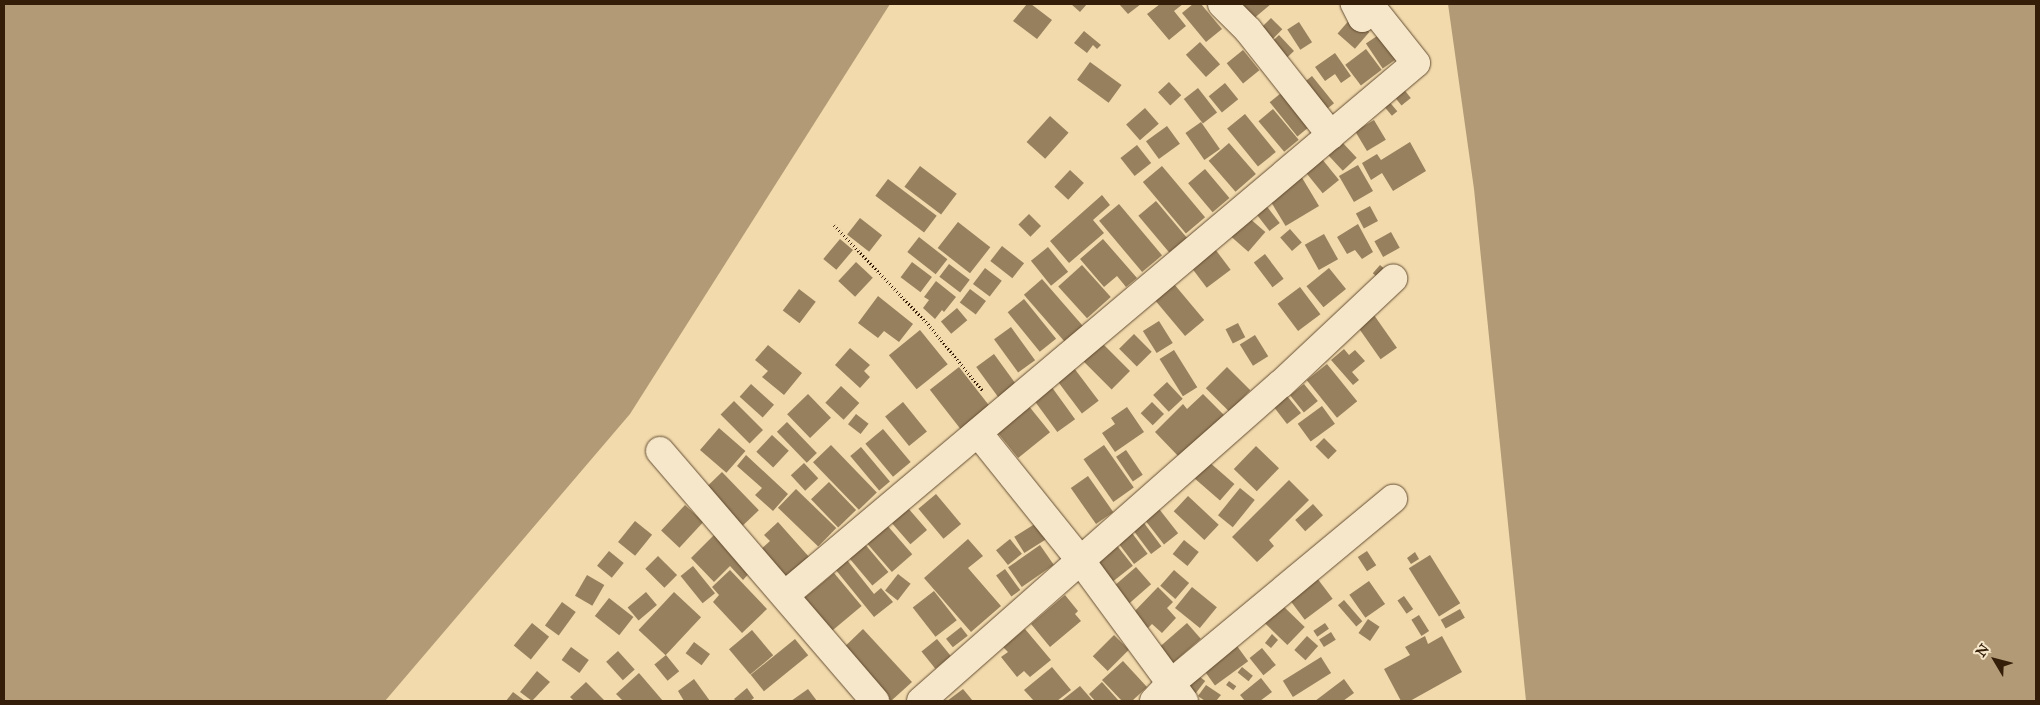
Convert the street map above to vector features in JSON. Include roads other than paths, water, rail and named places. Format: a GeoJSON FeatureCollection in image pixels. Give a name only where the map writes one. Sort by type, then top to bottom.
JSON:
{"type":"FeatureCollection","features":[{"type":"Feature","properties":{"kind":"street"},"geometry":{"type":"LineString","coordinates":[[1222,4],[1248,30],[1331,135]]}},
{"type":"Feature","properties":{"kind":"street"},"geometry":{"type":"LineString","coordinates":[[785,595],[1416,63],[1373,10],[1362,18],[1355,4]]}},
{"type":"Feature","properties":{"kind":"street"},"geometry":{"type":"LineString","coordinates":[[921,701],[1282,384],[1393,279]]}},
{"type":"Feature","properties":{"kind":"street"},"geometry":{"type":"LineString","coordinates":[[978,433],[1081,561],[1170,696],[1393,499]]}},
{"type":"Feature","properties":{"kind":"street"},"geometry":{"type":"LineString","coordinates":[[660,451],[875,701]]}}]}
